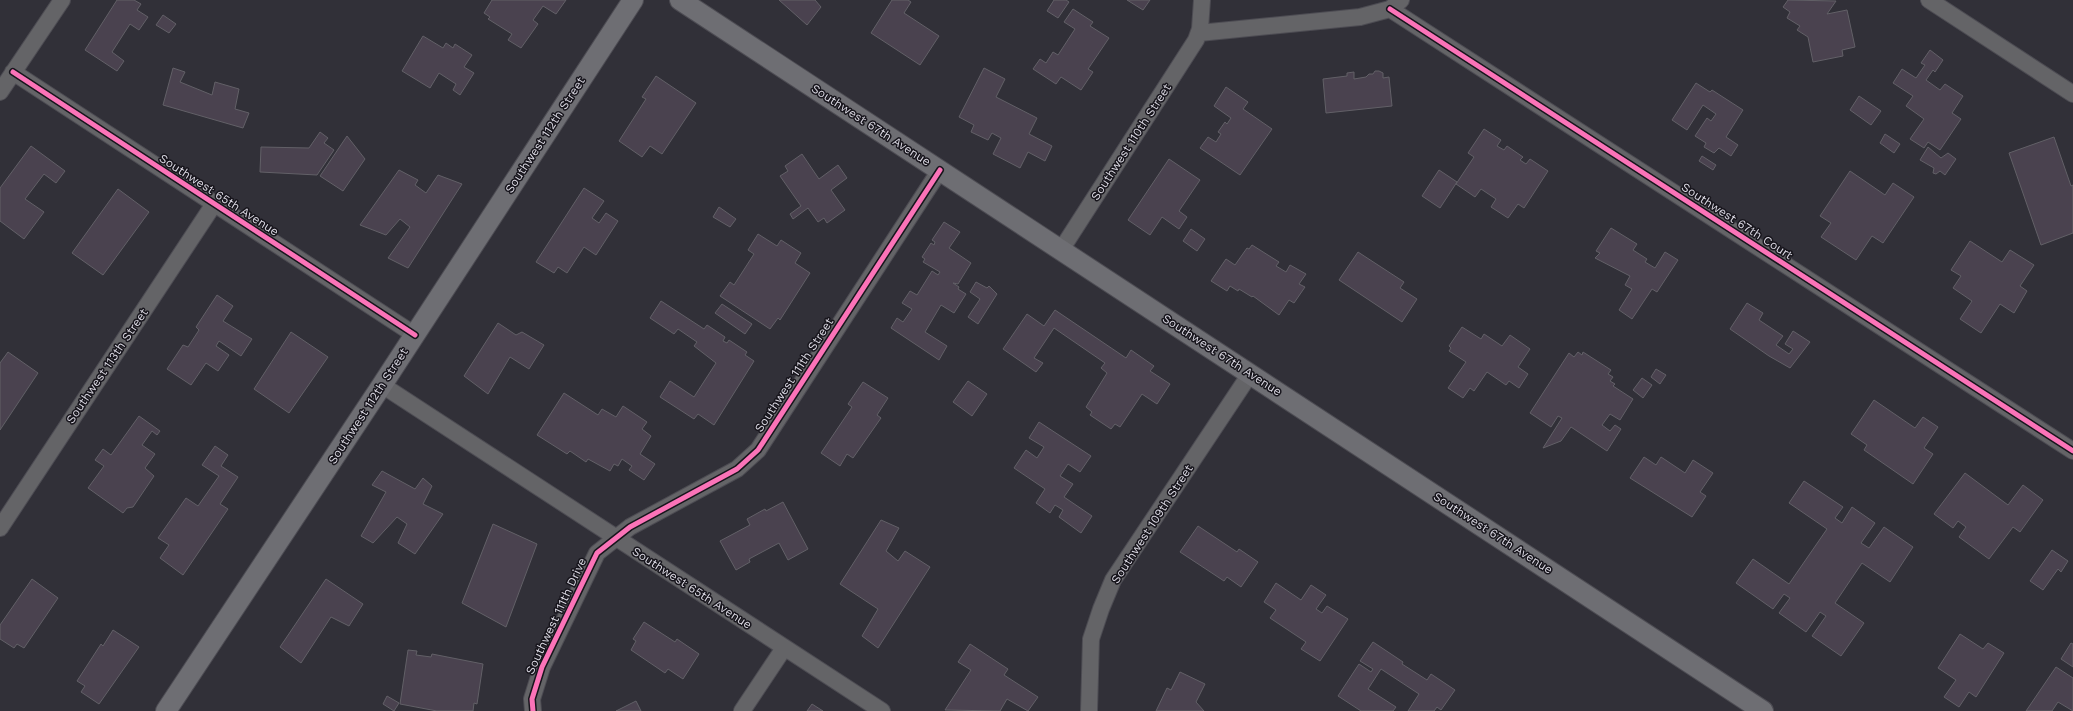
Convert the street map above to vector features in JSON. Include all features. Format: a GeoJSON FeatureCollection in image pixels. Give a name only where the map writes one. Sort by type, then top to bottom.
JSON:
{"type":"FeatureCollection","features":[{"type":"Feature","properties":{"kind":"main road","name":"Southwest 112th Street"},"geometry":{"type":"LineString","coordinates":[[166,711],[415,335],[633,0]]}},
{"type":"Feature","properties":{"kind":"main road","name":"Southwest 67th Avenue"},"geometry":{"type":"LineString","coordinates":[[680,0],[1763,711]]}},
{"type":"Feature","properties":{"kind":"street"},"geometry":{"type":"LineString","coordinates":[[0,92],[62,0]]}},
{"type":"Feature","properties":{"kind":"street"},"geometry":{"type":"LineString","coordinates":[[1202,0],[1199,33],[1360,16],[1396,4]]}},
{"type":"Feature","properties":{"kind":"street"},"geometry":{"type":"LineString","coordinates":[[1929,0],[2073,94]]}},
{"type":"Feature","properties":{"kind":"street","name":"Southwest 67th Court"},"geometry":{"type":"LineString","coordinates":[[1396,4],[2073,451]]}},
{"type":"Feature","properties":{"kind":"street","name":"Southwest 110th Street"},"geometry":{"type":"LineString","coordinates":[[1061,250],[1192,47],[1199,33]]}},
{"type":"Feature","properties":{"kind":"street","name":"Southwest 65th Avenue"},"geometry":{"type":"LineString","coordinates":[[13,72],[415,335]]}},
{"type":"Feature","properties":{"kind":"street","name":"Southwest 111th Street"},"geometry":{"type":"LineString","coordinates":[[615,538],[630,527],[723,478],[751,458],[758,450],[940,170]]}},
{"type":"Feature","properties":{"kind":"street","name":"Southwest 113th Street"},"geometry":{"type":"LineString","coordinates":[[0,528],[214,204]]}},
{"type":"Feature","properties":{"kind":"street","name":"Southwest 109th Street"},"geometry":{"type":"LineString","coordinates":[[1089,711],[1091,639],[1100,609],[1113,580],[1250,374]]}},
{"type":"Feature","properties":{"kind":"street","name":"Southwest 65th Avenue"},"geometry":{"type":"LineString","coordinates":[[382,385],[882,711]]}},
{"type":"Feature","properties":{"kind":"street","name":"Southwest 111th Drive"},"geometry":{"type":"LineString","coordinates":[[533,711],[532,699],[534,687],[570,608],[597,553],[615,538]]}},
{"type":"Feature","properties":{"kind":"street"},"geometry":{"type":"LineString","coordinates":[[742,711],[784,648]]}},
{"type":"Feature","properties":{"kind":"building"},"geometry":{"type":"Polygon","coordinates":[[[117,0],[134,0],[141,4],[137,10],[148,17],[139,30],[130,24],[112,52],[124,61],[117,71],[85,50],[117,0]]]}},
{"type":"Feature","properties":{"kind":"building"},"geometry":{"type":"Polygon","coordinates":[[[492,0],[566,0],[556,14],[543,6],[533,20],[538,24],[521,48],[508,40],[512,34],[488,19],[490,17],[484,13],[492,0]]]}},
{"type":"Feature","properties":{"kind":"building"},"geometry":{"type":"Polygon","coordinates":[[[779,0],[815,0],[821,7],[807,25],[779,0]]]}},
{"type":"Feature","properties":{"kind":"building"},"geometry":{"type":"Polygon","coordinates":[[[892,0],[908,0],[911,2],[904,13],[939,36],[920,65],[871,33],[892,0]]]}},
{"type":"Feature","properties":{"kind":"building"},"geometry":{"type":"Polygon","coordinates":[[[1054,0],[1066,0],[1069,2],[1058,18],[1047,11],[1054,0]]]}},
{"type":"Feature","properties":{"kind":"building"},"geometry":{"type":"Polygon","coordinates":[[[1127,0],[1150,0],[1143,10],[1127,0]]]}},
{"type":"Feature","properties":{"kind":"building"},"geometry":{"type":"Polygon","coordinates":[[[1788,0],[1836,1],[1827,14],[1847,10],[1855,47],[1842,50],[1843,56],[1813,62],[1808,37],[1797,30],[1800,26],[1787,18],[1790,12],[1783,7],[1788,0]]]}},
{"type":"Feature","properties":{"kind":"building"},"geometry":{"type":"Polygon","coordinates":[[[1073,9],[1093,22],[1090,26],[1109,38],[1088,69],[1093,72],[1081,90],[1061,77],[1056,84],[1033,69],[1040,59],[1046,63],[1053,52],[1058,55],[1075,29],[1064,22],[1073,9]]]}},
{"type":"Feature","properties":{"kind":"building"},"geometry":{"type":"Polygon","coordinates":[[[163,15],[176,24],[169,33],[156,25],[163,15]]]}},
{"type":"Feature","properties":{"kind":"building"},"geometry":{"type":"Polygon","coordinates":[[[423,36],[443,48],[446,43],[453,48],[455,44],[472,55],[464,67],[474,73],[460,95],[453,90],[456,84],[439,73],[430,88],[402,71],[423,36]]]}},
{"type":"Feature","properties":{"kind":"building"},"geometry":{"type":"Polygon","coordinates":[[[1930,50],[1943,60],[1935,72],[1933,70],[1926,80],[1940,90],[1945,84],[1963,96],[1952,113],[1961,119],[1940,150],[1928,142],[1924,148],[1910,139],[1924,119],[1906,106],[1913,96],[1893,83],[1902,69],[1916,78],[1925,65],[1921,63],[1930,50]]]}},
{"type":"Feature","properties":{"kind":"building"},"geometry":{"type":"Polygon","coordinates":[[[173,68],[185,72],[180,82],[212,95],[215,82],[239,89],[235,109],[249,113],[243,128],[163,105],[173,68]]]}},
{"type":"Feature","properties":{"kind":"building"},"geometry":{"type":"Polygon","coordinates":[[[984,68],[1005,79],[996,97],[1037,118],[1029,134],[1052,146],[1045,161],[1028,152],[1020,168],[993,154],[1001,138],[992,133],[988,140],[971,132],[974,125],[959,117],[984,68]]]}},
{"type":"Feature","properties":{"kind":"building"},"geometry":{"type":"Polygon","coordinates":[[[1375,71],[1383,73],[1383,78],[1389,77],[1392,106],[1326,113],[1323,79],[1347,76],[1347,73],[1354,72],[1354,79],[1366,77],[1369,74],[1373,74],[1375,71]]]}},
{"type":"Feature","properties":{"kind":"building"},"geometry":{"type":"Polygon","coordinates":[[[656,76],[696,103],[662,154],[650,146],[642,157],[619,141],[646,99],[642,97],[656,76]]]}},
{"type":"Feature","properties":{"kind":"building"},"geometry":{"type":"Polygon","coordinates":[[[1696,83],[1710,92],[1712,90],[1743,110],[1726,137],[1738,145],[1731,156],[1719,148],[1714,153],[1704,147],[1706,143],[1695,136],[1707,118],[1711,121],[1716,114],[1703,105],[1687,130],[1672,120],[1696,83]]]}},
{"type":"Feature","properties":{"kind":"building"},"geometry":{"type":"Polygon","coordinates":[[[1226,87],[1248,102],[1243,109],[1272,129],[1240,175],[1200,148],[1208,137],[1216,142],[1221,134],[1218,132],[1225,122],[1227,124],[1231,118],[1214,106],[1226,87]]]}},
{"type":"Feature","properties":{"kind":"building"},"geometry":{"type":"Polygon","coordinates":[[[1859,96],[1881,111],[1871,125],[1850,110],[1859,96]]]}},
{"type":"Feature","properties":{"kind":"building"},"geometry":{"type":"Polygon","coordinates":[[[1484,129],[1501,140],[1497,146],[1504,150],[1507,146],[1523,157],[1520,160],[1526,164],[1530,159],[1548,171],[1524,208],[1518,204],[1508,218],[1491,207],[1496,199],[1481,189],[1475,197],[1456,184],[1474,157],[1468,153],[1484,129]]]}},
{"type":"Feature","properties":{"kind":"building"},"geometry":{"type":"Polygon","coordinates":[[[320,132],[328,138],[324,143],[334,150],[317,175],[260,172],[261,147],[309,148],[320,132]]]}},
{"type":"Feature","properties":{"kind":"building"},"geometry":{"type":"Polygon","coordinates":[[[1885,134],[1900,144],[1894,153],[1880,143],[1885,134]]]}},
{"type":"Feature","properties":{"kind":"building"},"geometry":{"type":"Polygon","coordinates":[[[347,136],[365,159],[343,191],[320,176],[347,136]]]}},
{"type":"Feature","properties":{"kind":"building"},"geometry":{"type":"Polygon","coordinates":[[[2054,137],[2071,186],[2073,185],[2073,233],[2041,245],[2009,153],[2054,137]]]}},
{"type":"Feature","properties":{"kind":"building"},"geometry":{"type":"Polygon","coordinates":[[[31,146],[65,171],[56,183],[44,174],[25,199],[44,212],[24,239],[0,221],[0,188],[31,146]]]}},
{"type":"Feature","properties":{"kind":"building"},"geometry":{"type":"Polygon","coordinates":[[[1928,147],[1941,158],[1948,153],[1956,159],[1945,175],[1940,171],[1936,174],[1933,173],[1934,168],[1920,160],[1928,147]]]}},
{"type":"Feature","properties":{"kind":"building"},"geometry":{"type":"Polygon","coordinates":[[[802,154],[819,179],[838,165],[847,178],[831,190],[845,210],[827,223],[824,218],[818,222],[808,208],[793,219],[790,214],[801,206],[780,176],[788,171],[785,166],[802,154]]]}},
{"type":"Feature","properties":{"kind":"building"},"geometry":{"type":"Polygon","coordinates":[[[1702,156],[1716,165],[1713,170],[1699,161],[1702,156]]]}},
{"type":"Feature","properties":{"kind":"building"},"geometry":{"type":"Polygon","coordinates":[[[1169,159],[1200,180],[1179,211],[1187,217],[1179,229],[1162,217],[1150,235],[1128,220],[1169,159]]]}},
{"type":"Feature","properties":{"kind":"building"},"geometry":{"type":"Polygon","coordinates":[[[399,170],[418,180],[415,185],[426,193],[438,175],[462,184],[408,268],[388,258],[410,227],[400,219],[386,235],[360,225],[399,170]]]}},
{"type":"Feature","properties":{"kind":"building"},"geometry":{"type":"Polygon","coordinates":[[[1439,170],[1457,182],[1440,208],[1422,196],[1439,170]]]}},
{"type":"Feature","properties":{"kind":"building"},"geometry":{"type":"Polygon","coordinates":[[[1850,171],[1885,195],[1893,183],[1914,197],[1883,243],[1872,236],[1856,260],[1821,237],[1831,223],[1820,216],[1850,171]]]}},
{"type":"Feature","properties":{"kind":"building"},"geometry":{"type":"Polygon","coordinates":[[[584,188],[604,201],[592,218],[599,223],[606,213],[618,221],[596,255],[584,247],[567,273],[558,267],[554,273],[536,262],[584,188]]]}},
{"type":"Feature","properties":{"kind":"building"},"geometry":{"type":"Polygon","coordinates":[[[118,189],[149,212],[103,275],[72,253],[118,189]]]}},
{"type":"Feature","properties":{"kind":"building"},"geometry":{"type":"Polygon","coordinates":[[[719,207],[736,219],[730,227],[713,217],[719,207]]]}},
{"type":"Feature","properties":{"kind":"building"},"geometry":{"type":"Polygon","coordinates":[[[944,222],[960,232],[949,248],[971,263],[958,284],[953,283],[959,287],[958,289],[966,294],[954,313],[941,305],[925,332],[947,346],[939,360],[891,328],[897,318],[903,322],[912,309],[902,303],[910,291],[917,295],[932,271],[938,275],[940,272],[923,262],[925,259],[922,257],[931,243],[934,245],[935,242],[932,240],[944,222]]]}},
{"type":"Feature","properties":{"kind":"building"},"geometry":{"type":"Polygon","coordinates":[[[1611,228],[1637,244],[1633,250],[1647,259],[1645,262],[1655,268],[1665,252],[1678,260],[1657,292],[1652,289],[1632,319],[1619,310],[1632,289],[1625,285],[1630,276],[1595,258],[1600,253],[1596,251],[1611,228]]]}},
{"type":"Feature","properties":{"kind":"building"},"geometry":{"type":"Polygon","coordinates":[[[1191,229],[1205,239],[1197,251],[1183,241],[1191,229]]]}},
{"type":"Feature","properties":{"kind":"building"},"geometry":{"type":"Polygon","coordinates":[[[758,234],[777,246],[781,240],[801,253],[795,263],[810,273],[780,320],[778,318],[770,329],[720,296],[730,282],[734,285],[754,254],[748,250],[758,234]]]}},
{"type":"Feature","properties":{"kind":"building"},"geometry":{"type":"Polygon","coordinates":[[[1970,241],[2002,262],[2010,250],[2034,265],[2020,286],[2027,291],[2014,313],[2000,304],[1981,333],[1960,319],[1972,301],[1953,288],[1961,276],[1951,270],[1970,241]]]}},
{"type":"Feature","properties":{"kind":"building"},"geometry":{"type":"Polygon","coordinates":[[[1252,245],[1279,262],[1276,266],[1286,272],[1290,265],[1306,274],[1299,284],[1305,287],[1294,303],[1289,300],[1279,315],[1253,296],[1252,297],[1239,289],[1238,291],[1230,286],[1227,291],[1211,281],[1226,259],[1235,265],[1247,248],[1249,249],[1252,245]]]}},
{"type":"Feature","properties":{"kind":"building"},"geometry":{"type":"Polygon","coordinates":[[[1358,252],[1404,282],[1400,288],[1417,299],[1402,322],[1339,280],[1358,252]]]}},
{"type":"Feature","properties":{"kind":"building"},"geometry":{"type":"Polygon","coordinates":[[[976,282],[987,288],[989,286],[997,294],[978,324],[968,317],[980,299],[970,292],[976,282]]]}},
{"type":"Feature","properties":{"kind":"building"},"geometry":{"type":"Polygon","coordinates":[[[217,295],[233,306],[223,321],[252,339],[241,356],[219,341],[216,346],[229,355],[218,371],[206,363],[191,385],[167,369],[183,345],[188,347],[199,330],[196,327],[217,295]]]}},
{"type":"Feature","properties":{"kind":"building"},"geometry":{"type":"Polygon","coordinates":[[[661,301],[704,329],[707,325],[725,337],[723,341],[727,343],[729,340],[747,352],[745,355],[754,361],[714,425],[698,414],[694,419],[660,397],[670,381],[694,397],[716,363],[694,346],[697,342],[678,329],[674,334],[650,318],[661,301]]]}},
{"type":"Feature","properties":{"kind":"building"},"geometry":{"type":"Polygon","coordinates":[[[1747,303],[1763,313],[1759,320],[1783,336],[1776,345],[1789,354],[1793,349],[1785,344],[1793,331],[1810,342],[1790,368],[1769,356],[1730,329],[1747,303]]]}},
{"type":"Feature","properties":{"kind":"building"},"geometry":{"type":"Polygon","coordinates":[[[722,304],[752,324],[745,334],[715,313],[722,304]]]}},
{"type":"Feature","properties":{"kind":"building"},"geometry":{"type":"Polygon","coordinates":[[[1055,310],[1126,358],[1131,350],[1154,366],[1150,371],[1170,384],[1157,404],[1142,394],[1120,427],[1115,424],[1111,429],[1090,415],[1092,412],[1086,407],[1107,373],[1101,368],[1105,363],[1054,328],[1034,358],[1043,363],[1036,372],[1003,349],[1027,314],[1044,326],[1055,310]]]}},
{"type":"Feature","properties":{"kind":"building"},"geometry":{"type":"Polygon","coordinates":[[[498,323],[516,335],[522,332],[544,345],[529,369],[510,357],[488,394],[464,376],[498,323]]]}},
{"type":"Feature","properties":{"kind":"building"},"geometry":{"type":"Polygon","coordinates":[[[1462,327],[1481,339],[1484,334],[1502,346],[1510,335],[1530,349],[1518,367],[1528,374],[1519,388],[1509,381],[1506,385],[1487,372],[1474,391],[1470,388],[1463,398],[1448,388],[1466,362],[1449,351],[1451,348],[1449,346],[1462,327]]]}},
{"type":"Feature","properties":{"kind":"building"},"geometry":{"type":"Polygon","coordinates":[[[291,332],[328,357],[289,413],[254,389],[291,332]]]}},
{"type":"Feature","properties":{"kind":"building"},"geometry":{"type":"Polygon","coordinates":[[[8,352],[38,373],[0,430],[0,363],[8,352]]]}},
{"type":"Feature","properties":{"kind":"building"},"geometry":{"type":"Polygon","coordinates":[[[1578,352],[1582,355],[1583,352],[1611,370],[1608,374],[1613,377],[1610,381],[1615,384],[1613,386],[1633,399],[1620,420],[1610,414],[1602,425],[1610,431],[1615,425],[1621,429],[1607,451],[1571,427],[1561,441],[1543,448],[1562,418],[1558,416],[1551,427],[1530,413],[1569,353],[1574,357],[1578,352]]]}},
{"type":"Feature","properties":{"kind":"building"},"geometry":{"type":"Polygon","coordinates":[[[1656,369],[1666,375],[1660,384],[1651,377],[1656,369]]]}},
{"type":"Feature","properties":{"kind":"building"},"geometry":{"type":"Polygon","coordinates":[[[1642,378],[1652,385],[1643,398],[1633,390],[1642,378]]]}},
{"type":"Feature","properties":{"kind":"building"},"geometry":{"type":"Polygon","coordinates":[[[968,381],[987,394],[972,416],[953,402],[968,381]]]}},
{"type":"Feature","properties":{"kind":"building"},"geometry":{"type":"Polygon","coordinates":[[[863,382],[888,398],[877,415],[881,418],[853,458],[847,454],[840,466],[821,453],[852,407],[848,404],[863,382]]]}},
{"type":"Feature","properties":{"kind":"building"},"geometry":{"type":"Polygon","coordinates":[[[564,393],[598,415],[602,409],[616,417],[623,406],[647,422],[642,429],[651,436],[640,454],[655,464],[644,480],[629,470],[632,466],[622,459],[618,466],[614,464],[610,471],[588,459],[586,462],[570,451],[567,454],[537,435],[564,393]]]}},
{"type":"Feature","properties":{"kind":"building"},"geometry":{"type":"Polygon","coordinates":[[[1874,400],[1915,428],[1923,417],[1938,427],[1924,448],[1933,454],[1913,484],[1864,450],[1867,445],[1851,434],[1874,400]]]}},
{"type":"Feature","properties":{"kind":"building"},"geometry":{"type":"Polygon","coordinates":[[[139,416],[160,431],[157,435],[152,431],[142,445],[155,454],[145,468],[154,476],[133,507],[127,508],[123,513],[88,488],[104,466],[95,460],[103,449],[111,455],[139,416]]]}},
{"type":"Feature","properties":{"kind":"building"},"geometry":{"type":"Polygon","coordinates":[[[1039,422],[1091,456],[1080,472],[1068,464],[1060,476],[1073,484],[1064,497],[1092,516],[1081,533],[1059,517],[1063,510],[1055,505],[1050,513],[1036,503],[1045,489],[1014,468],[1026,450],[1037,458],[1044,447],[1029,438],[1039,422]]]}},
{"type":"Feature","properties":{"kind":"building"},"geometry":{"type":"Polygon","coordinates":[[[215,446],[228,455],[221,466],[238,477],[220,504],[228,509],[183,575],[160,558],[169,545],[158,538],[186,498],[198,506],[219,476],[202,465],[215,446]]]}},
{"type":"Feature","properties":{"kind":"building"},"geometry":{"type":"Polygon","coordinates":[[[1644,457],[1656,465],[1661,457],[1685,473],[1693,460],[1713,473],[1700,492],[1706,496],[1692,517],[1630,478],[1644,457]]]}},
{"type":"Feature","properties":{"kind":"building"},"geometry":{"type":"Polygon","coordinates":[[[382,471],[415,489],[423,478],[432,486],[423,504],[443,514],[415,554],[398,543],[407,524],[397,517],[373,543],[361,536],[386,492],[372,485],[382,471]]]}},
{"type":"Feature","properties":{"kind":"building"},"geometry":{"type":"Polygon","coordinates":[[[1965,473],[2008,505],[2023,485],[2043,500],[2020,532],[2013,527],[1989,559],[1959,537],[1966,527],[1958,521],[1953,528],[1934,514],[1965,473]]]}},
{"type":"Feature","properties":{"kind":"building"},"geometry":{"type":"Polygon","coordinates":[[[1804,481],[1843,507],[1835,518],[1842,523],[1852,507],[1875,523],[1861,543],[1869,548],[1884,527],[1913,547],[1890,582],[1862,563],[1835,603],[1864,623],[1841,656],[1812,636],[1826,616],[1820,612],[1806,632],[1779,613],[1790,598],[1784,594],[1773,609],[1736,583],[1753,559],[1789,584],[1827,529],[1789,503],[1804,481]]]}},
{"type":"Feature","properties":{"kind":"building"},"geometry":{"type":"Polygon","coordinates":[[[783,502],[808,549],[788,560],[779,543],[749,559],[750,562],[736,570],[720,541],[750,525],[747,519],[765,509],[766,511],[783,502]]]}},
{"type":"Feature","properties":{"kind":"building"},"geometry":{"type":"Polygon","coordinates":[[[881,520],[899,528],[886,551],[898,561],[905,551],[930,567],[878,648],[862,636],[878,609],[840,584],[881,520]]]}},
{"type":"Feature","properties":{"kind":"building"},"geometry":{"type":"Polygon","coordinates":[[[493,524],[537,544],[506,627],[462,603],[493,524]]]}},
{"type":"Feature","properties":{"kind":"building"},"geometry":{"type":"Polygon","coordinates":[[[1198,526],[1237,552],[1239,549],[1258,562],[1241,587],[1227,577],[1224,581],[1180,552],[1198,526]]]}},
{"type":"Feature","properties":{"kind":"building"},"geometry":{"type":"Polygon","coordinates":[[[2052,550],[2068,561],[2061,572],[2058,569],[2043,590],[2030,581],[2052,550]]]}},
{"type":"Feature","properties":{"kind":"building"},"geometry":{"type":"Polygon","coordinates":[[[32,579],[58,598],[24,648],[17,644],[14,648],[0,639],[0,625],[32,579]]]}},
{"type":"Feature","properties":{"kind":"building"},"geometry":{"type":"Polygon","coordinates":[[[326,579],[363,604],[349,626],[331,617],[301,663],[280,647],[326,579]]]}},
{"type":"Feature","properties":{"kind":"building"},"geometry":{"type":"Polygon","coordinates":[[[1276,583],[1301,600],[1311,585],[1326,595],[1316,609],[1322,613],[1327,606],[1348,619],[1320,661],[1301,649],[1306,642],[1270,618],[1276,610],[1264,602],[1276,583]]]}},
{"type":"Feature","properties":{"kind":"building"},"geometry":{"type":"Polygon","coordinates":[[[644,622],[675,642],[677,639],[699,654],[683,679],[668,669],[665,673],[631,650],[636,641],[633,639],[644,622]]]}},
{"type":"Feature","properties":{"kind":"building"},"geometry":{"type":"Polygon","coordinates":[[[113,630],[139,647],[99,704],[81,692],[85,686],[77,681],[101,644],[103,646],[113,630]]]}},
{"type":"Feature","properties":{"kind":"building"},"geometry":{"type":"Polygon","coordinates":[[[1960,634],[1983,649],[1988,643],[2004,653],[1976,697],[1969,692],[1959,707],[1944,697],[1956,680],[1938,668],[1960,634]]]}},
{"type":"Feature","properties":{"kind":"building"},"geometry":{"type":"Polygon","coordinates":[[[1373,642],[1403,662],[1402,664],[1427,680],[1431,674],[1455,690],[1441,710],[1437,707],[1434,711],[1408,711],[1419,694],[1381,669],[1368,689],[1396,707],[1393,711],[1361,711],[1338,696],[1359,664],[1371,672],[1373,669],[1360,661],[1373,642]]]}},
{"type":"Feature","properties":{"kind":"building"},"geometry":{"type":"Polygon","coordinates":[[[2071,643],[2073,644],[2073,667],[2061,659],[2071,643]]]}},
{"type":"Feature","properties":{"kind":"building"},"geometry":{"type":"Polygon","coordinates":[[[970,644],[1008,669],[1004,675],[1038,697],[1028,711],[1007,699],[1000,711],[945,710],[971,670],[958,662],[970,644]]]}},
{"type":"Feature","properties":{"kind":"building"},"geometry":{"type":"Polygon","coordinates":[[[408,650],[417,651],[416,655],[431,657],[432,654],[483,664],[477,704],[474,703],[473,711],[437,711],[400,704],[408,650]]]}},
{"type":"Feature","properties":{"kind":"building"},"geometry":{"type":"Polygon","coordinates":[[[2056,667],[2073,678],[2073,711],[2058,702],[2052,711],[2026,711],[2056,667]]]}},
{"type":"Feature","properties":{"kind":"building"},"geometry":{"type":"Polygon","coordinates":[[[1180,672],[1205,684],[1196,702],[1204,711],[1156,711],[1167,688],[1171,690],[1180,672]]]}},
{"type":"Feature","properties":{"kind":"building"},"geometry":{"type":"Polygon","coordinates":[[[387,696],[399,703],[394,711],[383,704],[387,696]]]}},
{"type":"Feature","properties":{"kind":"building"},"geometry":{"type":"Polygon","coordinates":[[[636,701],[641,711],[616,711],[636,701]]]}},
{"type":"Feature","properties":{"kind":"building"},"geometry":{"type":"Polygon","coordinates":[[[812,704],[823,711],[807,711],[812,704]]]}},
{"type":"Feature","properties":{"kind":"cycle path"},"geometry":{"type":"LineString","coordinates":[[1390,9],[2073,451]]}},
{"type":"Feature","properties":{"kind":"cycle path"},"geometry":{"type":"LineString","coordinates":[[13,72],[415,335]]}},
{"type":"Feature","properties":{"kind":"cycle path"},"geometry":{"type":"LineString","coordinates":[[533,711],[532,699],[542,667],[597,553],[630,527],[737,469],[758,450],[940,170]]}}]}
